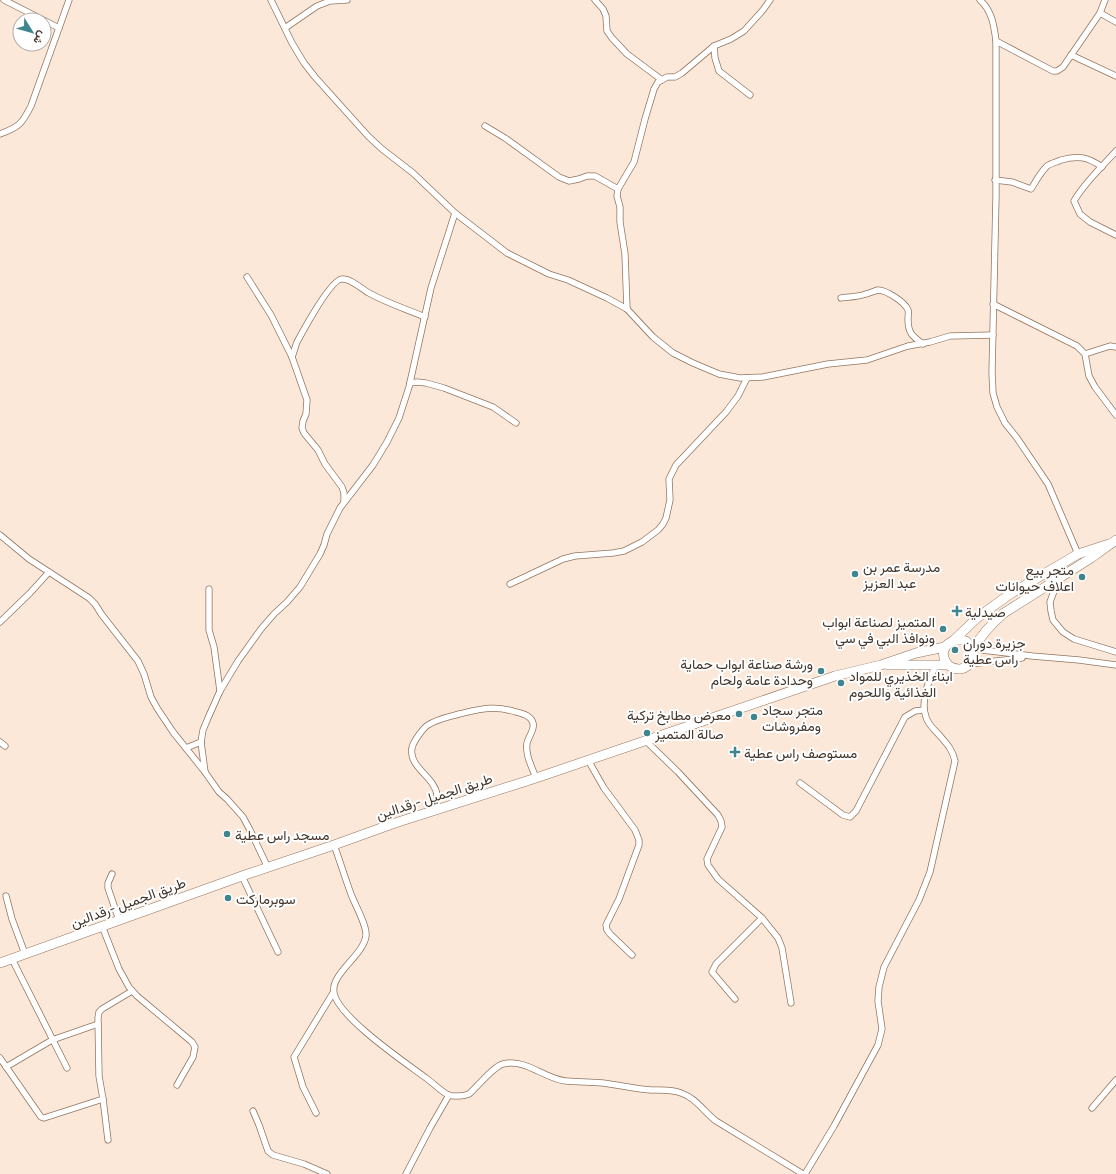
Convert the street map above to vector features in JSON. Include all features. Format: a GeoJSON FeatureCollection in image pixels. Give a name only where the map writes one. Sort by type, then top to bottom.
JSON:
{"type":"FeatureCollection","features":[{"type":"Feature","properties":{"kind":"main road"},"geometry":{"type":"LineString","coordinates":[[948,665],[943,655],[945,647],[977,618],[1010,594],[1084,558],[1113,542]]}},
{"type":"Feature","properties":{"kind":"main road"},"geometry":{"type":"LineString","coordinates":[[880,665],[948,665],[955,669],[963,668],[970,664],[973,657],[973,649],[994,621],[1084,558],[1113,542]]}},
{"type":"Feature","properties":{"kind":"main road"},"geometry":{"type":"LineString","coordinates":[[954,640],[958,639],[966,641],[973,649]]}},
{"type":"Feature","properties":{"kind":"main road"},"geometry":{"type":"LineString","coordinates":[[880,665],[916,653],[945,647]]}},
{"type":"Feature","properties":{"kind":"main road","name":"طريق الجميل -رقدالين"},"geometry":{"type":"LineString","coordinates":[[0,963],[242,876],[435,810],[536,778],[835,676],[880,665]]}},
{"type":"Feature","properties":{"kind":"street"},"geometry":{"type":"LineString","coordinates":[[4,0],[59,28]]}},
{"type":"Feature","properties":{"kind":"street"},"geometry":{"type":"LineString","coordinates":[[0,134],[19,125],[26,117],[68,0]]}},
{"type":"Feature","properties":{"kind":"street"},"geometry":{"type":"LineString","coordinates":[[271,0],[292,43],[304,63],[368,136],[382,149],[413,173],[455,212],[508,253],[543,271],[575,283],[627,309],[653,337],[673,353],[719,374],[747,378],[763,377],[828,364],[868,360],[908,346],[923,344],[950,336],[993,335]]}},
{"type":"Feature","properties":{"kind":"street"},"geometry":{"type":"LineString","coordinates":[[285,28],[316,6],[330,1],[347,0]]}},
{"type":"Feature","properties":{"kind":"street"},"geometry":{"type":"LineString","coordinates":[[595,0],[603,9],[606,16],[607,31],[612,38],[627,54],[662,80]]}},
{"type":"Feature","properties":{"kind":"street"},"geometry":{"type":"LineString","coordinates":[[627,309],[625,254],[620,222],[618,189],[634,162],[654,89],[658,82],[668,77],[675,77],[682,73],[714,46],[731,39],[744,31],[770,0]]}},
{"type":"Feature","properties":{"kind":"street"},"geometry":{"type":"LineString","coordinates":[[980,0],[990,14],[994,25],[996,41],[993,393],[997,408],[1005,423],[1048,484],[1084,558],[1057,583],[1050,602],[1054,620],[1063,632],[1074,638],[1116,652]]}},
{"type":"Feature","properties":{"kind":"street"},"geometry":{"type":"LineString","coordinates":[[996,41],[1053,71],[1057,71],[1063,67],[1100,13],[1105,0]]}},
{"type":"Feature","properties":{"kind":"street"},"geometry":{"type":"LineString","coordinates":[[1100,13],[1116,22]]}},
{"type":"Feature","properties":{"kind":"street"},"geometry":{"type":"LineString","coordinates":[[714,46],[715,58],[719,71],[750,95]]}},
{"type":"Feature","properties":{"kind":"street"},"geometry":{"type":"LineString","coordinates":[[1072,54],[1116,76]]}},
{"type":"Feature","properties":{"kind":"street"},"geometry":{"type":"LineString","coordinates":[[485,126],[559,177],[568,181],[587,176],[595,176],[618,189]]}},
{"type":"Feature","properties":{"kind":"street"},"geometry":{"type":"LineString","coordinates":[[1116,151],[1090,178],[1074,201],[1080,214],[1090,222],[1116,235]]}},
{"type":"Feature","properties":{"kind":"street"},"geometry":{"type":"LineString","coordinates":[[995,180],[1012,182],[1031,189],[1038,177],[1048,165],[1068,158],[1083,157],[1102,167]]}},
{"type":"Feature","properties":{"kind":"street"},"geometry":{"type":"LineString","coordinates":[[205,772],[201,742],[203,730],[220,691],[238,661],[262,629],[300,587],[320,554],[333,521],[344,503],[373,465],[388,442],[399,418],[410,383],[431,288],[455,212]]}},
{"type":"Feature","properties":{"kind":"street"},"geometry":{"type":"LineString","coordinates":[[248,277],[271,315],[292,357],[307,400],[306,414],[302,428],[304,433],[318,450],[325,464],[342,487],[344,503]]}},
{"type":"Feature","properties":{"kind":"street"},"geometry":{"type":"LineString","coordinates":[[292,357],[296,344],[312,315],[335,282],[340,279],[346,279],[394,306],[425,316]]}},
{"type":"Feature","properties":{"kind":"street"},"geometry":{"type":"LineString","coordinates":[[841,298],[865,295],[877,290],[884,291],[904,305],[908,311],[908,327],[910,332],[913,338],[923,344]]}},
{"type":"Feature","properties":{"kind":"street"},"geometry":{"type":"LineString","coordinates":[[993,304],[1077,346],[1085,354],[1089,376],[1095,387],[1116,415]]}},
{"type":"Feature","properties":{"kind":"street"},"geometry":{"type":"LineString","coordinates":[[1085,354],[1110,346],[1116,347]]}},
{"type":"Feature","properties":{"kind":"street"},"geometry":{"type":"LineString","coordinates":[[510,584],[563,559],[575,556],[613,553],[624,550],[642,542],[658,530],[666,518],[670,500],[669,479],[676,465],[726,412],[738,396],[747,378]]}},
{"type":"Feature","properties":{"kind":"street"},"geometry":{"type":"LineString","coordinates":[[410,383],[426,383],[451,391],[492,407],[516,423]]}},
{"type":"Feature","properties":{"kind":"street"},"geometry":{"type":"LineString","coordinates":[[0,535],[29,559],[89,598],[95,604],[102,616],[138,661],[144,674],[151,697],[170,728],[219,792],[243,817],[268,868]]}},
{"type":"Feature","properties":{"kind":"street"},"geometry":{"type":"LineString","coordinates":[[0,622],[49,572]]}},
{"type":"Feature","properties":{"kind":"street"},"geometry":{"type":"LineString","coordinates":[[209,589],[209,630],[214,647],[220,691]]}},
{"type":"Feature","properties":{"kind":"street"},"geometry":{"type":"LineString","coordinates":[[973,649],[1116,665]]}},
{"type":"Feature","properties":{"kind":"street"},"geometry":{"type":"LineString","coordinates":[[970,664],[1032,656]]}},
{"type":"Feature","properties":{"kind":"street"},"geometry":{"type":"LineString","coordinates":[[333,993],[338,1004],[344,1011],[378,1043],[449,1095],[465,1096],[469,1094],[495,1068],[501,1064],[511,1063],[524,1065],[565,1081],[583,1081],[651,1090],[669,1090],[682,1093],[694,1100],[716,1121],[804,1174],[834,1126],[878,1045],[882,1029],[878,1001],[879,988],[884,967],[919,900],[930,872],[955,761],[954,753],[928,722],[924,710],[927,687],[936,665]]}},
{"type":"Feature","properties":{"kind":"street"},"geometry":{"type":"LineString","coordinates":[[435,810],[437,795],[433,784],[415,763],[411,754],[412,745],[426,726],[439,719],[493,708],[505,708],[523,713],[533,722],[533,729],[527,742],[526,752],[536,778]]}},
{"type":"Feature","properties":{"kind":"street"},"geometry":{"type":"LineString","coordinates":[[800,782],[843,815],[850,816],[856,811],[905,717],[915,711],[924,710]]}},
{"type":"Feature","properties":{"kind":"street"},"geometry":{"type":"LineString","coordinates":[[645,740],[678,772],[718,815],[722,827],[707,859],[708,865],[718,878],[762,918],[778,938],[782,948],[791,1003]]}},
{"type":"Feature","properties":{"kind":"street"},"geometry":{"type":"LineString","coordinates":[[0,742],[5,746]]}},
{"type":"Feature","properties":{"kind":"street"},"geometry":{"type":"LineString","coordinates":[[186,748],[201,742]]}},
{"type":"Feature","properties":{"kind":"street"},"geometry":{"type":"LineString","coordinates":[[588,760],[604,788],[635,830],[639,840],[639,845],[619,899],[606,925],[610,934],[632,955]]}},
{"type":"Feature","properties":{"kind":"street"},"geometry":{"type":"LineString","coordinates":[[316,1113],[303,1087],[294,1057],[333,993],[335,983],[363,945],[366,936],[365,929],[351,895],[334,845]]}},
{"type":"Feature","properties":{"kind":"street"},"geometry":{"type":"LineString","coordinates":[[112,874],[108,883],[108,888],[119,920]]}},
{"type":"Feature","properties":{"kind":"street"},"geometry":{"type":"LineString","coordinates":[[242,876],[278,952]]}},
{"type":"Feature","properties":{"kind":"street"},"geometry":{"type":"LineString","coordinates":[[6,896],[12,919],[25,954]]}},
{"type":"Feature","properties":{"kind":"street"},"geometry":{"type":"LineString","coordinates":[[735,999],[712,972],[713,968],[762,918]]}},
{"type":"Feature","properties":{"kind":"street"},"geometry":{"type":"LineString","coordinates":[[102,926],[119,969],[132,991],[192,1042],[195,1047],[193,1057],[177,1085]]}},
{"type":"Feature","properties":{"kind":"street"},"geometry":{"type":"LineString","coordinates":[[12,958],[67,1068]]}},
{"type":"Feature","properties":{"kind":"street"},"geometry":{"type":"LineString","coordinates":[[108,1140],[98,1067],[99,1012],[132,991]]}},
{"type":"Feature","properties":{"kind":"street"},"geometry":{"type":"LineString","coordinates":[[6,1067],[52,1040],[98,1024]]}},
{"type":"Feature","properties":{"kind":"street"},"geometry":{"type":"LineString","coordinates":[[0,1058],[40,1117],[44,1118],[103,1099]]}},
{"type":"Feature","properties":{"kind":"street"},"geometry":{"type":"LineString","coordinates":[[1092,1108],[1116,1080]]}},
{"type":"Feature","properties":{"kind":"street"},"geometry":{"type":"LineString","coordinates":[[406,1174],[449,1095]]}},
{"type":"Feature","properties":{"kind":"street"},"geometry":{"type":"LineString","coordinates":[[253,1111],[268,1151],[273,1155],[304,1164],[327,1174]]}},
{"type":"Feature","properties":{"kind":"place","name":"مدرسة عمر بن عبد العزيز"},"geometry":{"type":"Point","coordinates":[855,574]}},
{"type":"Feature","properties":{"kind":"place","name":"متجر بيع اعلاف حيوانات"},"geometry":{"type":"Point","coordinates":[1082,577]}},
{"type":"Feature","properties":{"kind":"place","name":"صيدلية"},"geometry":{"type":"Point","coordinates":[957,611]}},
{"type":"Feature","properties":{"kind":"place","name":"المتميز لصناعة ابواب ونوافذ البي في سي"},"geometry":{"type":"Point","coordinates":[943,629]}},
{"type":"Feature","properties":{"kind":"place","name":"جزيرة دوران راس عطية"},"geometry":{"type":"Point","coordinates":[955,650]}},
{"type":"Feature","properties":{"kind":"place","name":"ورشة صناعة ابواب حماية وحدادة عامة ولحام"},"geometry":{"type":"Point","coordinates":[821,671]}},
{"type":"Feature","properties":{"kind":"place","name":"ابناء الخذيري للمواد الغذائية واللحوم"},"geometry":{"type":"Point","coordinates":[841,683]}},
{"type":"Feature","properties":{"kind":"place","name":"معرض مطابخ تركية"},"geometry":{"type":"Point","coordinates":[739,714]}},
{"type":"Feature","properties":{"kind":"place","name":"متجر سجاد ومفروشات"},"geometry":{"type":"Point","coordinates":[754,717]}},
{"type":"Feature","properties":{"kind":"place","name":"صالة المتميز"},"geometry":{"type":"Point","coordinates":[647,733]}},
{"type":"Feature","properties":{"kind":"place","name":"مستوصف راس عطية"},"geometry":{"type":"Point","coordinates":[735,752]}},
{"type":"Feature","properties":{"kind":"place","name":"مسجد راس عطية"},"geometry":{"type":"Point","coordinates":[227,834]}},
{"type":"Feature","properties":{"kind":"place","name":"سوبرماركت"},"geometry":{"type":"Point","coordinates":[228,898]}}]}
